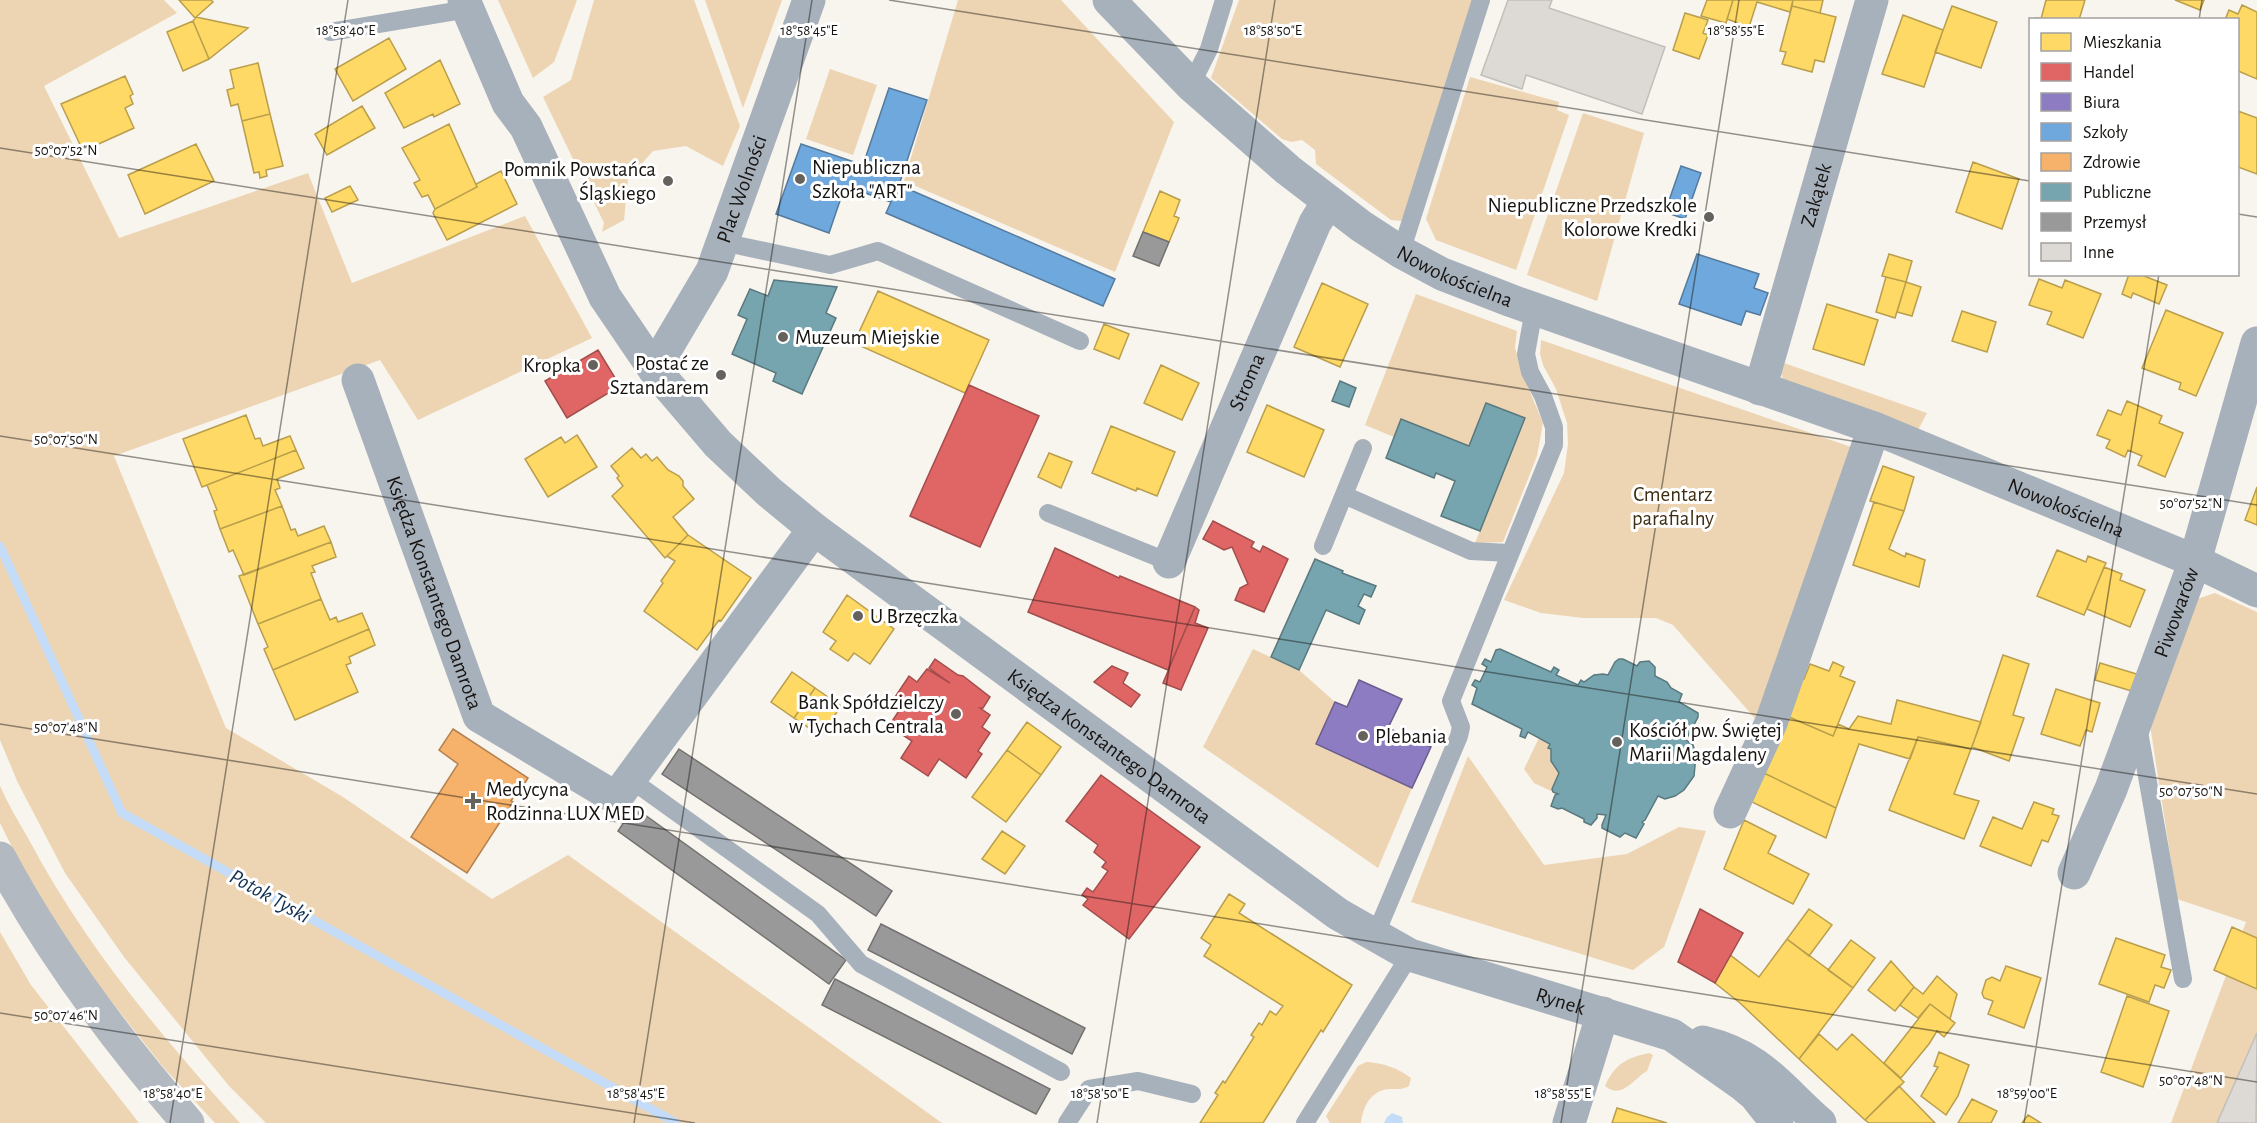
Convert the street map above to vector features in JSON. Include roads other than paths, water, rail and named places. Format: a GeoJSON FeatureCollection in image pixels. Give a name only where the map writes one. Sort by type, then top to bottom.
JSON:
{"type":"FeatureCollection","features":[{"type":"Feature","properties":{"kind":"street","name":"Plac Wolności"},"geometry":{"type":"LineString","coordinates":[[654,369],[712,271],[808,0]]}},
{"type":"Feature","properties":{"kind":"street","name":"Nowokościelna"},"geometry":{"type":"LineString","coordinates":[[1108,0],[1191,85],[1328,202],[1401,252],[1442,274],[1534,309],[1874,428],[2195,561],[2257,591]]}},
{"type":"Feature","properties":{"kind":"street","name":"Zakątek"},"geometry":{"type":"LineString","coordinates":[[1760,389],[1872,0]]}},
{"type":"Feature","properties":{"kind":"street","name":"Księdza Konstantego Damrota"},"geometry":{"type":"LineString","coordinates":[[466,4],[508,103],[526,127],[605,297],[654,369],[718,444],[769,492],[814,529],[1338,914],[1410,955]]}},
{"type":"Feature","properties":{"kind":"street","name":"Stroma"},"geometry":{"type":"LineString","coordinates":[[1169,562],[1311,234],[1328,202]]}},
{"type":"Feature","properties":{"kind":"street","name":"Piwowarów"},"geometry":{"type":"LineString","coordinates":[[2074,873],[2110,789],[2195,561],[2257,343]]}},
{"type":"Feature","properties":{"kind":"street","name":"Księdza Konstantego Damrota"},"geometry":{"type":"LineString","coordinates":[[358,380],[479,716],[616,798],[814,529]]}},
{"type":"Feature","properties":{"kind":"street"},"geometry":{"type":"LineString","coordinates":[[1730,812],[1771,723],[1874,428]]}},
{"type":"Feature","properties":{"kind":"street"},"geometry":{"type":"LineString","coordinates":[[0,858],[18,891],[75,979],[118,1039],[188,1123]]}},
{"type":"Feature","properties":{"kind":"street","name":"Rynek"},"geometry":{"type":"LineString","coordinates":[[1410,955],[1603,1013],[1569,1123]]}},
{"type":"Feature","properties":{"kind":"street"},"geometry":{"type":"LineString","coordinates":[[1603,1013],[1672,1035],[1723,1047],[1751,1060],[1765,1070],[1820,1123]]}},
{"type":"Feature","properties":{"kind":"street"},"geometry":{"type":"LineString","coordinates":[[1672,1035],[1743,1085],[1778,1123]]}},
{"type":"Feature","properties":{"kind":"lane"},"geometry":{"type":"LineString","coordinates":[[1191,85],[1209,49],[1224,0]]}},
{"type":"Feature","properties":{"kind":"lane"},"geometry":{"type":"LineString","coordinates":[[1401,252],[1481,0]]}},
{"type":"Feature","properties":{"kind":"lane"},"geometry":{"type":"LineString","coordinates":[[330,32],[466,4]]}},
{"type":"Feature","properties":{"kind":"lane"},"geometry":{"type":"LineString","coordinates":[[722,242],[830,265],[878,251],[1080,341]]}},
{"type":"Feature","properties":{"kind":"lane"},"geometry":{"type":"LineString","coordinates":[[1375,936],[1459,736],[1461,727],[1451,701],[1554,445],[1554,427],[1543,396],[1530,372],[1526,354],[1534,309]]}},
{"type":"Feature","properties":{"kind":"lane"},"geometry":{"type":"LineString","coordinates":[[1323,546],[1363,448]]}},
{"type":"Feature","properties":{"kind":"lane"},"geometry":{"type":"LineString","coordinates":[[1344,495],[1472,550],[1509,553]]}},
{"type":"Feature","properties":{"kind":"lane"},"geometry":{"type":"LineString","coordinates":[[1048,513],[1169,562]]}},
{"type":"Feature","properties":{"kind":"lane"},"geometry":{"type":"LineString","coordinates":[[2137,718],[2183,979]]}},
{"type":"Feature","properties":{"kind":"lane"},"geometry":{"type":"LineString","coordinates":[[630,778],[818,914],[861,964],[1061,1072]]}},
{"type":"Feature","properties":{"kind":"lane"},"geometry":{"type":"LineString","coordinates":[[1305,1123],[1410,955]]}},
{"type":"Feature","properties":{"kind":"lane"},"geometry":{"type":"LineString","coordinates":[[1067,1123],[1089,1089],[1138,1081],[1192,1094]]}},
{"type":"Feature","properties":{"kind":"water"},"geometry":{"type":"Polygon","coordinates":[[[1392,1113],[1402,1117],[1403,1123],[1384,1123],[1392,1113]]]}},
{"type":"Feature","properties":{"kind":"waterway","name":"Potok Tyski"},"geometry":{"type":"LineString","coordinates":[[0,546],[122,813],[676,1123]]}},
{"type":"Feature","properties":{"kind":"place","name":"Niepubliczna Szkoła \"ART\""},"geometry":{"type":"Point","coordinates":[800,179]}},
{"type":"Feature","properties":{"kind":"place","name":"Pomnik Powstańca Śląskiego"},"geometry":{"type":"Point","coordinates":[668,181]}},
{"type":"Feature","properties":{"kind":"place","name":"Niepubliczne Przedszkole Kolorowe Kredki"},"geometry":{"type":"Point","coordinates":[1709,217]}},
{"type":"Feature","properties":{"kind":"place","name":"Muzeum Miejskie"},"geometry":{"type":"Point","coordinates":[783,337]}},
{"type":"Feature","properties":{"kind":"place","name":"Kropka"},"geometry":{"type":"Point","coordinates":[593,365]}},
{"type":"Feature","properties":{"kind":"place","name":"Postać ze Sztandarem"},"geometry":{"type":"Point","coordinates":[721,375]}},
{"type":"Feature","properties":{"kind":"place","name":"U Brzęczka"},"geometry":{"type":"Point","coordinates":[858,616]}},
{"type":"Feature","properties":{"kind":"place","name":"Bank Spółdzielczy w Tychach Centrala"},"geometry":{"type":"Point","coordinates":[956,714]}},
{"type":"Feature","properties":{"kind":"place","name":"Plebania"},"geometry":{"type":"Point","coordinates":[1363,736]}},
{"type":"Feature","properties":{"kind":"place","name":"Kościół pw. Świętej Marii Magdaleny"},"geometry":{"type":"Point","coordinates":[1617,742]}},
{"type":"Feature","properties":{"kind":"place","name":"Medycyna Rodzinna LUX MED"},"geometry":{"type":"Point","coordinates":[473,801]}},
{"type":"Feature","properties":{"kind":"park label","name":"Cmentarz parafialny"},"geometry":{"type":"Point","coordinates":[1673,506]}}]}
